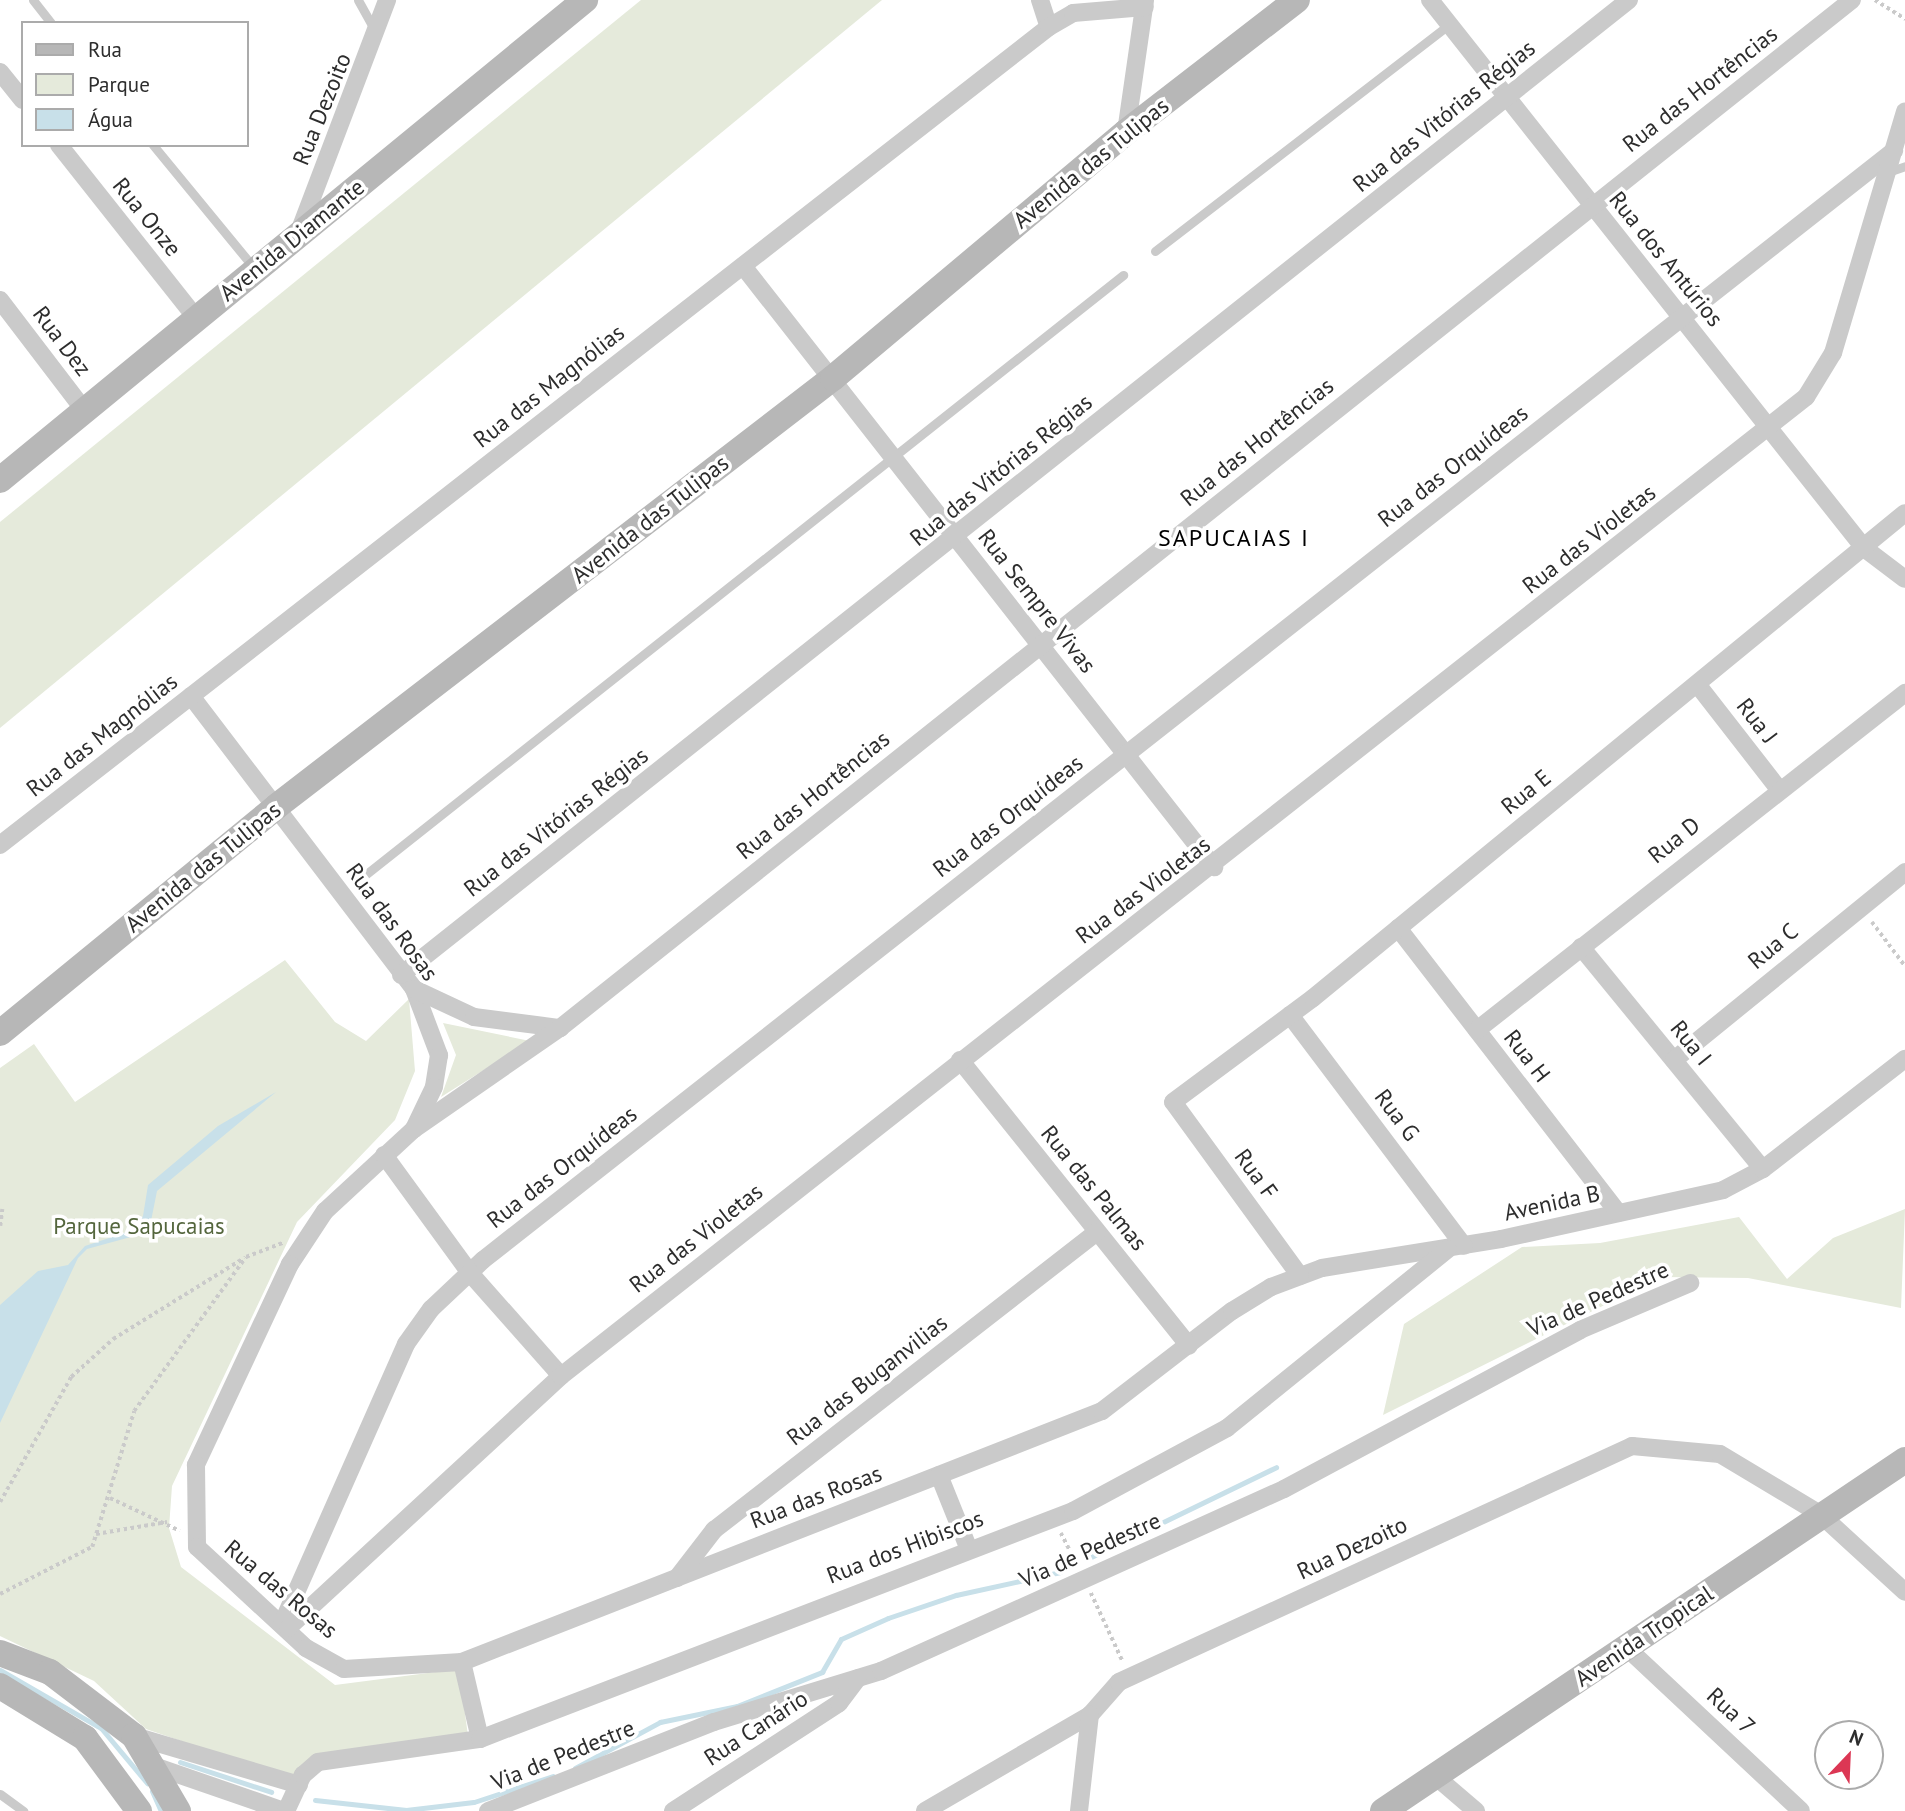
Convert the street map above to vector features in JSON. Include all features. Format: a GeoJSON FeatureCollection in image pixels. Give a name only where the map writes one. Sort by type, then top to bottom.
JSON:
{"type":"FeatureCollection","features":[{"type":"Feature","properties":{"kind":"street","name":"Rua Dezoito"},"geometry":{"type":"LineString","coordinates":[[298,235],[378,36],[387,0]]}},
{"type":"Feature","properties":{"kind":"street","name":"Avenida Diamante"},"geometry":{"type":"LineString","coordinates":[[0,480],[584,0]]}},
{"type":"Feature","properties":{"kind":"street"},"geometry":{"type":"LineString","coordinates":[[1040,0],[1049,27]]}},
{"type":"Feature","properties":{"kind":"street","name":"Avenida das Tulipas"},"geometry":{"type":"LineString","coordinates":[[0,1033],[277,806],[833,378],[1126,132],[1297,0]]}},
{"type":"Feature","properties":{"kind":"street","name":"Rua dos Antúrios"},"geometry":{"type":"LineString","coordinates":[[1430,0],[1864,548],[1905,579]]}},
{"type":"Feature","properties":{"kind":"street","name":"Rua das Vitórias Régias"},"geometry":{"type":"LineString","coordinates":[[401,975],[1629,0]]}},
{"type":"Feature","properties":{"kind":"street","name":"Rua das Hortências"},"geometry":{"type":"LineString","coordinates":[[414,1129],[561,1028],[1852,0]]}},
{"type":"Feature","properties":{"kind":"street"},"geometry":{"type":"LineString","coordinates":[[1126,132],[1145,4]]}},
{"type":"Feature","properties":{"kind":"street","name":"Rua das Magnólias"},"geometry":{"type":"LineString","coordinates":[[0,845],[1049,27],[1073,13],[1145,4]]}},
{"type":"Feature","properties":{"kind":"street"},"geometry":{"type":"LineString","coordinates":[[0,72],[21,98]]}},
{"type":"Feature","properties":{"kind":"street","name":"Rua das Violetas"},"geometry":{"type":"LineString","coordinates":[[285,1626],[561,1376],[960,1060],[1214,867],[1806,397],[1833,353],[1896,169],[1894,151],[1905,111]]}},
{"type":"Feature","properties":{"kind":"street","name":"Rua Onze"},"geometry":{"type":"LineString","coordinates":[[61,147],[197,318]]}},
{"type":"Feature","properties":{"kind":"street","name":"Rua das Orquídeas"},"geometry":{"type":"LineString","coordinates":[[285,1626],[406,1344],[470,1273],[1894,151]]}},
{"type":"Feature","properties":{"kind":"street","name":"Rua Sempre Vivas"},"geometry":{"type":"LineString","coordinates":[[743,266],[1042,645],[1123,757],[1214,867]]}},
{"type":"Feature","properties":{"kind":"street","name":"Rua Dez"},"geometry":{"type":"LineString","coordinates":[[0,300],[85,411]]}},
{"type":"Feature","properties":{"kind":"street","name":"Rua E"},"geometry":{"type":"LineString","coordinates":[[1173,1102],[1398,928],[1905,513]]}},
{"type":"Feature","properties":{"kind":"street","name":"Rua J"},"geometry":{"type":"LineString","coordinates":[[1697,684],[1778,788]]}},
{"type":"Feature","properties":{"kind":"street","name":"Rua D"},"geometry":{"type":"LineString","coordinates":[[1477,1030],[1778,788],[1905,693]]}},
{"type":"Feature","properties":{"kind":"street","name":"Rua das Rosas"},"geometry":{"type":"LineString","coordinates":[[191,696],[414,989],[439,1055],[434,1087],[414,1129],[325,1211],[311,1233],[239,1362],[196,1465],[192,1497],[197,1547],[306,1648],[344,1669],[462,1662],[1102,1411],[1189,1346]]}},
{"type":"Feature","properties":{"kind":"street","name":"Rua C"},"geometry":{"type":"LineString","coordinates":[[1674,1060],[1905,872]]}},
{"type":"Feature","properties":{"kind":"street","name":"Rua H"},"geometry":{"type":"LineString","coordinates":[[1398,928],[1618,1213]]}},
{"type":"Feature","properties":{"kind":"street","name":"Rua I"},"geometry":{"type":"LineString","coordinates":[[1581,947],[1763,1170]]}},
{"type":"Feature","properties":{"kind":"street"},"geometry":{"type":"LineString","coordinates":[[414,989],[474,1017],[561,1028]]}},
{"type":"Feature","properties":{"kind":"street","name":"Rua G"},"geometry":{"type":"LineString","coordinates":[[1290,1014],[1456,1247]]}},
{"type":"Feature","properties":{"kind":"street","name":"Avenida B"},"geometry":{"type":"LineString","coordinates":[[1189,1346],[1271,1287],[1300,1276],[1456,1247],[1723,1190],[1763,1170],[1905,1059]]}},
{"type":"Feature","properties":{"kind":"street","name":"Rua das Palmas"},"geometry":{"type":"LineString","coordinates":[[960,1060],[1189,1346]]}},
{"type":"Feature","properties":{"kind":"street","name":"Rua F"},"geometry":{"type":"LineString","coordinates":[[1173,1102],[1300,1276]]}},
{"type":"Feature","properties":{"kind":"street"},"geometry":{"type":"LineString","coordinates":[[384,1155],[470,1273],[561,1376]]}},
{"type":"Feature","properties":{"kind":"street","name":"Rua das Buganvilias"},"geometry":{"type":"LineString","coordinates":[[677,1578],[714,1530],[1097,1232]]}},
{"type":"Feature","properties":{"kind":"street","name":"Rua dos Hibiscos"},"geometry":{"type":"LineString","coordinates":[[299,1785],[318,1762],[480,1739],[968,1547],[1054,1519],[1227,1428],[1456,1247]]}},
{"type":"Feature","properties":{"kind":"street","name":"Via de Pedestre"},"geometry":{"type":"LineString","coordinates":[[488,1811],[714,1722],[858,1678],[1084,1579],[1284,1489],[1580,1330],[1690,1283]]}},
{"type":"Feature","properties":{"kind":"street","name":"Rua Dezoito"},"geometry":{"type":"LineString","coordinates":[[925,1811],[1090,1715],[1130,1677],[1632,1446],[1720,1454],[1820,1514],[1905,1592]]}},
{"type":"Feature","properties":{"kind":"street","name":"Avenida Tropical"},"geometry":{"type":"LineString","coordinates":[[1383,1811],[1627,1648],[1820,1514],[1905,1460]]}},
{"type":"Feature","properties":{"kind":"street"},"geometry":{"type":"LineString","coordinates":[[939,1475],[968,1547]]}},
{"type":"Feature","properties":{"kind":"street","name":"Rua 7"},"geometry":{"type":"LineString","coordinates":[[1627,1648],[1801,1811]]}},
{"type":"Feature","properties":{"kind":"street"},"geometry":{"type":"LineString","coordinates":[[0,1653],[50,1672],[134,1736],[178,1811]]}},
{"type":"Feature","properties":{"kind":"street"},"geometry":{"type":"LineString","coordinates":[[462,1662],[480,1739]]}},
{"type":"Feature","properties":{"kind":"street","name":"Rua Canário"},"geometry":{"type":"LineString","coordinates":[[673,1811],[839,1703],[858,1678]]}},
{"type":"Feature","properties":{"kind":"street"},"geometry":{"type":"LineString","coordinates":[[0,1686],[85,1738],[139,1811]]}},
{"type":"Feature","properties":{"kind":"street"},"geometry":{"type":"LineString","coordinates":[[1079,1811],[1090,1715]]}},
{"type":"Feature","properties":{"kind":"street"},"geometry":{"type":"LineString","coordinates":[[134,1736],[299,1785],[285,1811],[154,1766]]}},
{"type":"Feature","properties":{"kind":"street"},"geometry":{"type":"LineString","coordinates":[[1435,1776],[1476,1811]]}},
{"type":"Feature","properties":{"kind":"lane"},"geometry":{"type":"LineString","coordinates":[[33,0],[49,21]]}},
{"type":"Feature","properties":{"kind":"lane"},"geometry":{"type":"LineString","coordinates":[[358,0],[378,36]]}},
{"type":"Feature","properties":{"kind":"lane"},"geometry":{"type":"LineString","coordinates":[[1155,251],[1450,24]]}},
{"type":"Feature","properties":{"kind":"lane"},"geometry":{"type":"LineString","coordinates":[[155,147],[256,270]]}},
{"type":"Feature","properties":{"kind":"lane"},"geometry":{"type":"LineString","coordinates":[[366,876],[1123,275]]}},
{"type":"Feature","properties":{"kind":"lane"},"geometry":{"type":"LineString","coordinates":[[0,1794],[23,1811]]}},
{"type":"Feature","properties":{"kind":"path"},"geometry":{"type":"LineString","coordinates":[[1875,0],[1905,19]]}},
{"type":"Feature","properties":{"kind":"path"},"geometry":{"type":"LineString","coordinates":[[1860,906],[1905,966]]}},
{"type":"Feature","properties":{"kind":"path"},"geometry":{"type":"LineString","coordinates":[[0,1226],[2,1209]]}},
{"type":"Feature","properties":{"kind":"path"},"geometry":{"type":"LineString","coordinates":[[0,1502],[71,1377],[113,1339],[246,1257],[311,1233]]}},
{"type":"Feature","properties":{"kind":"path"},"geometry":{"type":"LineString","coordinates":[[0,1594],[92,1547],[110,1498],[134,1411],[246,1257]]}},
{"type":"Feature","properties":{"kind":"path"},"geometry":{"type":"LineString","coordinates":[[96,1535],[170,1522],[110,1498]]}},
{"type":"Feature","properties":{"kind":"path"},"geometry":{"type":"LineString","coordinates":[[1054,1519],[1130,1677]]}},
{"type":"Feature","properties":{"kind":"green space"},"geometry":{"type":"Polygon","coordinates":[[[641,0],[882,0],[0,728],[0,522],[641,0]]]}},
{"type":"Feature","properties":{"kind":"green space","name":"Parque Sapucaias"},"geometry":{"type":"Polygon","coordinates":[[[285,960],[335,1022],[366,1041],[409,999],[415,1071],[395,1120],[297,1222],[172,1486],[169,1528],[181,1567],[335,1685],[459,1669],[468,1736],[320,1755],[290,1778],[146,1729],[94,1681],[0,1636],[0,1068],[34,1044],[75,1102],[285,960]]]}},
{"type":"Feature","properties":{"kind":"green space"},"geometry":{"type":"Polygon","coordinates":[[[443,1023],[530,1041],[441,1097],[456,1055],[443,1023]]]}},
{"type":"Feature","properties":{"kind":"green space"},"geometry":{"type":"Polygon","coordinates":[[[1905,1209],[1901,1308],[1748,1278],[1661,1277],[1383,1415],[1404,1324],[1522,1247],[1600,1243],[1739,1217],[1787,1279],[1833,1238],[1905,1209]]]}},
{"type":"Feature","properties":{"kind":"water"},"geometry":{"type":"Polygon","coordinates":[[[276,1092],[157,1191],[151,1221],[138,1235],[87,1249],[78,1258],[0,1423],[0,1305],[38,1271],[68,1265],[85,1246],[133,1230],[143,1216],[148,1185],[218,1126],[276,1092]]]}},
{"type":"Feature","properties":{"kind":"waterway"},"geometry":{"type":"LineString","coordinates":[[1089,1558],[1276,1467]]}},
{"type":"Feature","properties":{"kind":"waterway"},"geometry":{"type":"LineString","coordinates":[[575,1768],[660,1722],[737,1706],[822,1672],[841,1639],[888,1618],[956,1595],[1061,1572]]}},
{"type":"Feature","properties":{"kind":"waterway"},"geometry":{"type":"LineString","coordinates":[[0,1670],[101,1728],[147,1783]]}},
{"type":"Feature","properties":{"kind":"waterway"},"geometry":{"type":"LineString","coordinates":[[180,1762],[271,1792]]}},
{"type":"Feature","properties":{"kind":"waterway"},"geometry":{"type":"LineString","coordinates":[[315,1800],[406,1810],[474,1802],[553,1776]]}},
{"type":"Feature","properties":{"kind":"waterway"},"geometry":{"type":"LineString","coordinates":[[152,1791],[161,1811]]}},
{"type":"Feature","properties":{"kind":"district","name":"SAPUCAIAS I"},"geometry":{"type":"Point","coordinates":[1234,538]}}]}
